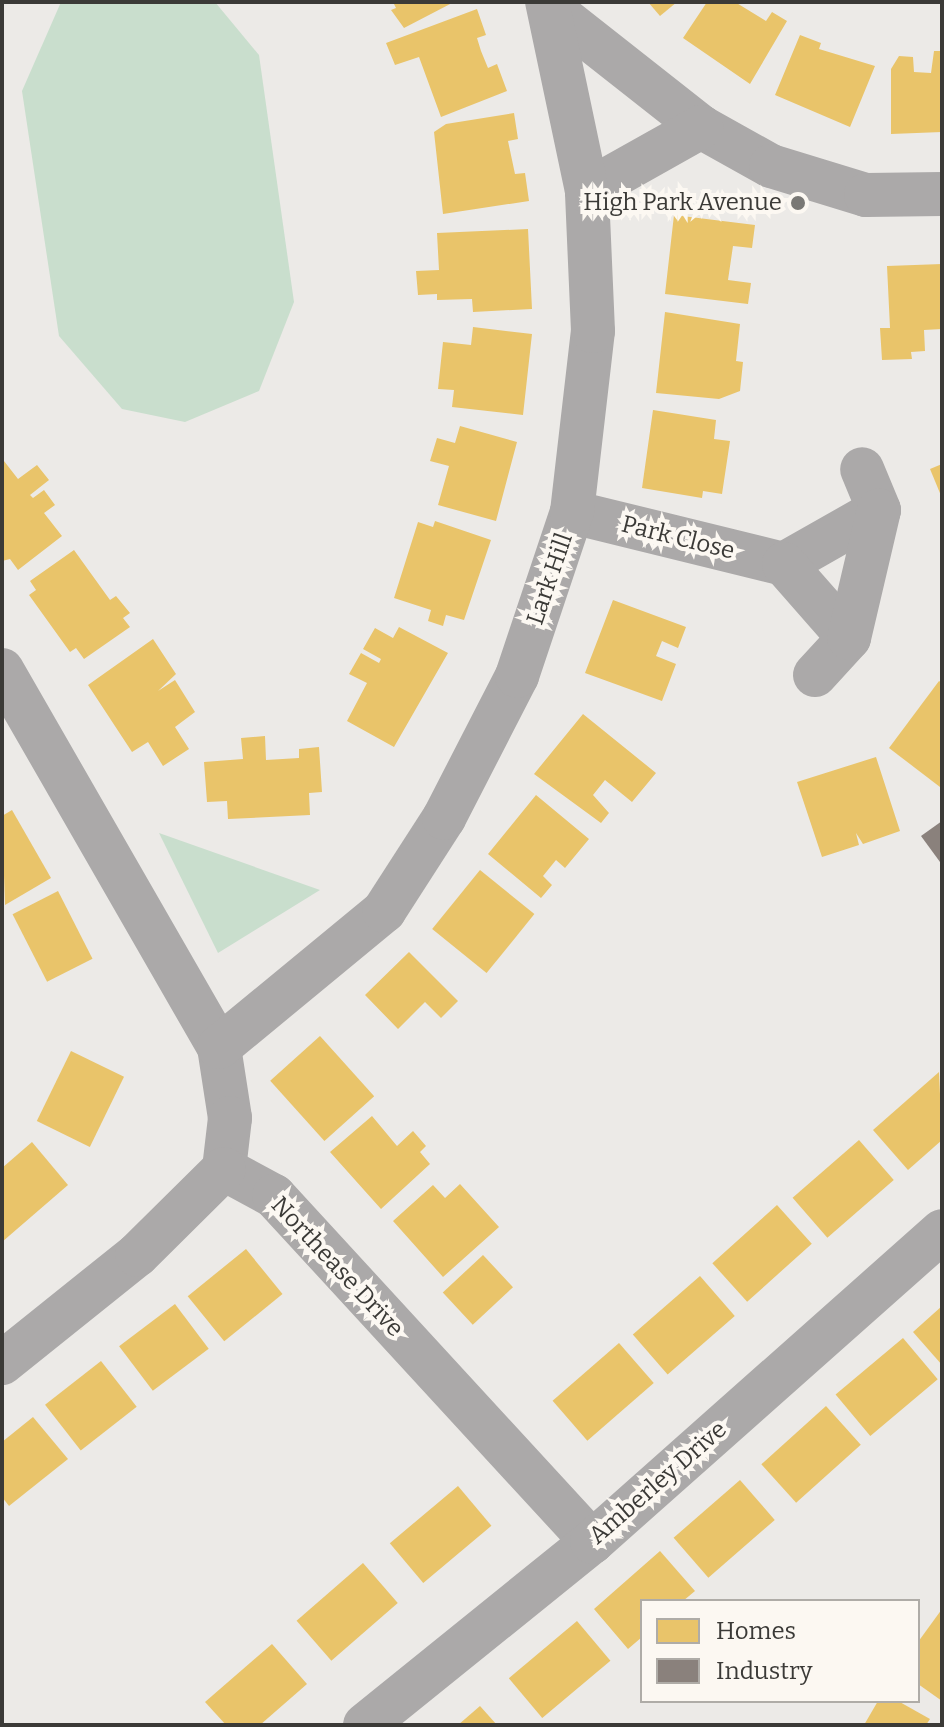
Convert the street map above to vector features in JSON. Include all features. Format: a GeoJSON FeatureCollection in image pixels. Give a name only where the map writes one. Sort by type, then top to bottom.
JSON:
{"type":"FeatureCollection","features":[{"type":"Feature","properties":{"kind":"street"},"geometry":{"type":"LineString","coordinates":[[548,5],[701,127],[771,166],[866,195],[942,194]]}},
{"type":"Feature","properties":{"kind":"street","name":"Lark Hill"},"geometry":{"type":"LineString","coordinates":[[219,1047],[384,911],[444,818],[517,676],[572,512],[593,331],[587,191],[548,5]]}},
{"type":"Feature","properties":{"kind":"street"},"geometry":{"type":"LineString","coordinates":[[587,191],[701,127]]}},
{"type":"Feature","properties":{"kind":"street"},"geometry":{"type":"LineString","coordinates":[[815,675],[849,638],[879,510],[862,469]]}},
{"type":"Feature","properties":{"kind":"street"},"geometry":{"type":"LineString","coordinates":[[849,638],[784,564],[879,510]]}},
{"type":"Feature","properties":{"kind":"street","name":"Park Close"},"geometry":{"type":"LineString","coordinates":[[572,512],[784,564]]}},
{"type":"Feature","properties":{"kind":"street"},"geometry":{"type":"LineString","coordinates":[[2,670],[219,1047],[230,1118],[224,1169],[137,1255],[2,1363]]}},
{"type":"Feature","properties":{"kind":"street","name":"Northease Drive"},"geometry":{"type":"LineString","coordinates":[[224,1169],[274,1196],[592,1542]]}},
{"type":"Feature","properties":{"kind":"street","name":"Amberley Drive"},"geometry":{"type":"LineString","coordinates":[[365,1725],[592,1542],[942,1231]]}},
{"type":"Feature","properties":{"kind":"green space"},"geometry":{"type":"Polygon","coordinates":[[[61,2],[215,2],[259,55],[294,302],[259,391],[185,422],[122,409],[59,336],[22,91],[61,2]]]}},
{"type":"Feature","properties":{"kind":"green space"},"geometry":{"type":"Polygon","coordinates":[[[159,833],[320,890],[218,953],[159,833]]]}},
{"type":"Feature","properties":{"kind":"building: Homes"},"geometry":{"type":"Polygon","coordinates":[[[393,2],[454,2],[404,28],[391,10],[396,8],[393,2]]]}},
{"type":"Feature","properties":{"kind":"building: Homes"},"geometry":{"type":"Polygon","coordinates":[[[648,2],[677,2],[660,16],[648,2]]]}},
{"type":"Feature","properties":{"kind":"building: Homes"},"geometry":{"type":"Polygon","coordinates":[[[707,2],[735,2],[766,21],[772,12],[787,21],[750,84],[683,38],[707,2]]]}},
{"type":"Feature","properties":{"kind":"building: Homes"},"geometry":{"type":"Polygon","coordinates":[[[477,9],[486,35],[477,38],[481,51],[488,68],[497,64],[507,91],[441,117],[419,57],[395,65],[386,43],[477,9]]]}},
{"type":"Feature","properties":{"kind":"building: Homes"},"geometry":{"type":"Polygon","coordinates":[[[800,35],[821,43],[819,49],[875,66],[850,127],[775,95],[800,35]]]}},
{"type":"Feature","properties":{"kind":"building: Homes"},"geometry":{"type":"Polygon","coordinates":[[[934,51],[942,51],[942,132],[891,134],[891,69],[899,56],[913,57],[914,72],[931,73],[934,51]]]}},
{"type":"Feature","properties":{"kind":"building: Homes"},"geometry":{"type":"Polygon","coordinates":[[[514,113],[518,139],[508,141],[515,174],[525,173],[529,201],[443,214],[434,132],[446,124],[514,113]]]}},
{"type":"Feature","properties":{"kind":"building: Homes"},"geometry":{"type":"Polygon","coordinates":[[[674,215],[755,225],[752,248],[733,246],[728,280],[751,283],[748,304],[665,294],[674,215]]]}},
{"type":"Feature","properties":{"kind":"building: Homes"},"geometry":{"type":"Polygon","coordinates":[[[528,229],[532,309],[473,312],[472,299],[437,300],[437,294],[418,295],[416,271],[439,270],[437,233],[528,229]]]}},
{"type":"Feature","properties":{"kind":"building: Homes"},"geometry":{"type":"Polygon","coordinates":[[[942,264],[942,329],[924,330],[925,351],[911,352],[912,359],[882,360],[880,328],[890,328],[887,266],[942,264]]]}},
{"type":"Feature","properties":{"kind":"building: Homes"},"geometry":{"type":"Polygon","coordinates":[[[665,312],[740,324],[736,361],[743,362],[740,391],[719,399],[656,393],[665,312]]]}},
{"type":"Feature","properties":{"kind":"building: Homes"},"geometry":{"type":"Polygon","coordinates":[[[473,327],[532,334],[523,415],[452,407],[454,390],[438,389],[443,342],[471,345],[473,327]]]}},
{"type":"Feature","properties":{"kind":"building: Homes"},"geometry":{"type":"Polygon","coordinates":[[[653,410],[716,420],[714,439],[730,441],[722,494],[703,491],[702,498],[642,488],[653,410]]]}},
{"type":"Feature","properties":{"kind":"building: Homes"},"geometry":{"type":"Polygon","coordinates":[[[460,426],[517,442],[496,521],[438,505],[449,466],[430,461],[437,438],[455,443],[460,426]]]}},
{"type":"Feature","properties":{"kind":"building: Homes"},"geometry":{"type":"Polygon","coordinates":[[[4,461],[18,479],[37,465],[49,480],[30,495],[33,498],[44,490],[55,505],[44,513],[62,536],[18,570],[10,559],[2,561],[4,461]]]}},
{"type":"Feature","properties":{"kind":"building: Homes"},"geometry":{"type":"Polygon","coordinates":[[[942,464],[942,498],[930,469],[942,464]]]}},
{"type":"Feature","properties":{"kind":"building: Homes"},"geometry":{"type":"Polygon","coordinates":[[[435,521],[491,540],[464,620],[446,615],[443,626],[428,621],[431,610],[394,598],[418,522],[433,527],[435,521]]]}},
{"type":"Feature","properties":{"kind":"building: Homes"},"geometry":{"type":"Polygon","coordinates":[[[74,550],[110,600],[116,596],[130,613],[123,618],[130,627],[84,659],[76,648],[70,652],[29,595],[36,590],[30,581],[74,550]]]}},
{"type":"Feature","properties":{"kind":"building: Homes"},"geometry":{"type":"Polygon","coordinates":[[[613,600],[686,627],[678,648],[662,641],[656,656],[676,664],[662,701],[585,673],[613,600]]]}},
{"type":"Feature","properties":{"kind":"building: Homes"},"geometry":{"type":"Polygon","coordinates":[[[399,627],[448,653],[394,747],[347,721],[367,683],[349,674],[361,653],[379,663],[381,659],[363,649],[375,628],[393,638],[399,627]]]}},
{"type":"Feature","properties":{"kind":"building: Homes"},"geometry":{"type":"Polygon","coordinates":[[[153,639],[176,674],[158,691],[175,680],[195,712],[175,727],[189,749],[163,766],[148,742],[132,752],[88,685],[153,639]]]}},
{"type":"Feature","properties":{"kind":"building: Homes"},"geometry":{"type":"Polygon","coordinates":[[[939,681],[942,683],[940,787],[889,748],[939,681]]]}},
{"type":"Feature","properties":{"kind":"building: Homes"},"geometry":{"type":"Polygon","coordinates":[[[583,714],[656,773],[632,802],[605,780],[593,795],[609,813],[601,823],[534,774],[583,714]]]}},
{"type":"Feature","properties":{"kind":"building: Homes"},"geometry":{"type":"Polygon","coordinates":[[[265,736],[266,760],[299,758],[299,749],[319,747],[322,792],[309,793],[310,815],[228,819],[227,801],[207,802],[204,762],[243,759],[241,738],[265,736]]]}},
{"type":"Feature","properties":{"kind":"building: Homes"},"geometry":{"type":"Polygon","coordinates":[[[876,757],[900,831],[863,844],[856,833],[859,845],[822,857],[797,782],[876,757]]]}},
{"type":"Feature","properties":{"kind":"building: Homes"},"geometry":{"type":"Polygon","coordinates":[[[536,795],[589,839],[565,868],[556,860],[543,876],[552,885],[541,898],[488,854],[536,795]]]}},
{"type":"Feature","properties":{"kind":"building: Homes"},"geometry":{"type":"Polygon","coordinates":[[[12,810],[51,878],[5,905],[2,816],[12,810]]]}},
{"type":"Feature","properties":{"kind":"building: Homes"},"geometry":{"type":"Polygon","coordinates":[[[480,870],[534,914],[487,973],[432,929],[480,870]]]}},
{"type":"Feature","properties":{"kind":"building: Homes"},"geometry":{"type":"Polygon","coordinates":[[[58,891],[93,959],[47,982],[13,914],[58,891]]]}},
{"type":"Feature","properties":{"kind":"building: Homes"},"geometry":{"type":"Polygon","coordinates":[[[409,952],[458,1001],[441,1018],[425,1002],[398,1029],[365,995],[409,952]]]}},
{"type":"Feature","properties":{"kind":"building: Homes"},"geometry":{"type":"Polygon","coordinates":[[[320,1036],[374,1096],[324,1141],[270,1081],[320,1036]]]}},
{"type":"Feature","properties":{"kind":"building: Homes"},"geometry":{"type":"Polygon","coordinates":[[[71,1051],[124,1077],[90,1147],[37,1121],[71,1051]]]}},
{"type":"Feature","properties":{"kind":"building: Homes"},"geometry":{"type":"Polygon","coordinates":[[[939,1072],[942,1140],[908,1170],[873,1130],[939,1072]]]}},
{"type":"Feature","properties":{"kind":"building: Homes"},"geometry":{"type":"Polygon","coordinates":[[[372,1116],[397,1146],[413,1131],[426,1146],[420,1152],[430,1164],[381,1209],[330,1152],[372,1116]]]}},
{"type":"Feature","properties":{"kind":"building: Homes"},"geometry":{"type":"Polygon","coordinates":[[[859,1140],[894,1180],[827,1238],[793,1198],[859,1140]]]}},
{"type":"Feature","properties":{"kind":"building: Homes"},"geometry":{"type":"Polygon","coordinates":[[[32,1142],[68,1185],[2,1242],[2,1168],[32,1142]]]}},
{"type":"Feature","properties":{"kind":"building: Homes"},"geometry":{"type":"Polygon","coordinates":[[[460,1184],[499,1227],[443,1277],[393,1221],[433,1185],[445,1198],[460,1184]]]}},
{"type":"Feature","properties":{"kind":"building: Homes"},"geometry":{"type":"Polygon","coordinates":[[[777,1205],[812,1244],[747,1302],[712,1263],[777,1205]]]}},
{"type":"Feature","properties":{"kind":"building: Homes"},"geometry":{"type":"Polygon","coordinates":[[[246,1249],[283,1294],[224,1341],[188,1296],[246,1249]]]}},
{"type":"Feature","properties":{"kind":"building: Homes"},"geometry":{"type":"Polygon","coordinates":[[[483,1255],[513,1287],[473,1325],[443,1293],[483,1255]]]}},
{"type":"Feature","properties":{"kind":"building: Homes"},"geometry":{"type":"Polygon","coordinates":[[[700,1276],[735,1316],[668,1374],[633,1334],[700,1276]]]}},
{"type":"Feature","properties":{"kind":"building: Homes"},"geometry":{"type":"Polygon","coordinates":[[[175,1304],[209,1349],[153,1391],[119,1346],[175,1304]]]}},
{"type":"Feature","properties":{"kind":"building: Homes"},"geometry":{"type":"Polygon","coordinates":[[[942,1306],[942,1365],[913,1332],[942,1306]]]}},
{"type":"Feature","properties":{"kind":"building: Homes"},"geometry":{"type":"Polygon","coordinates":[[[903,1338],[938,1379],[870,1436],[836,1395],[903,1338]]]}},
{"type":"Feature","properties":{"kind":"building: Homes"},"geometry":{"type":"Polygon","coordinates":[[[619,1343],[654,1383],[587,1441],[553,1401],[619,1343]]]}},
{"type":"Feature","properties":{"kind":"building: Homes"},"geometry":{"type":"Polygon","coordinates":[[[101,1361],[137,1407],[81,1450],[45,1405],[101,1361]]]}},
{"type":"Feature","properties":{"kind":"building: Homes"},"geometry":{"type":"Polygon","coordinates":[[[826,1406],[861,1445],[796,1503],[761,1464],[826,1406]]]}},
{"type":"Feature","properties":{"kind":"building: Homes"},"geometry":{"type":"Polygon","coordinates":[[[33,1417],[68,1459],[9,1506],[2,1497],[2,1442],[33,1417]]]}},
{"type":"Feature","properties":{"kind":"building: Homes"},"geometry":{"type":"Polygon","coordinates":[[[740,1480],[775,1520],[708,1578],[674,1538],[740,1480]]]}},
{"type":"Feature","properties":{"kind":"building: Homes"},"geometry":{"type":"Polygon","coordinates":[[[458,1486],[491,1526],[423,1583],[390,1543],[458,1486]]]}},
{"type":"Feature","properties":{"kind":"building: Homes"},"geometry":{"type":"Polygon","coordinates":[[[660,1551],[695,1591],[685,1599],[640,1599],[640,1639],[628,1649],[594,1609],[660,1551]]]}},
{"type":"Feature","properties":{"kind":"building: Homes"},"geometry":{"type":"Polygon","coordinates":[[[363,1563],[398,1603],[331,1661],[297,1621],[363,1563]]]}},
{"type":"Feature","properties":{"kind":"building: Homes"},"geometry":{"type":"Polygon","coordinates":[[[942,1609],[942,1701],[920,1685],[920,1639],[942,1609]]]}},
{"type":"Feature","properties":{"kind":"building: Homes"},"geometry":{"type":"Polygon","coordinates":[[[577,1621],[610,1661],[542,1718],[509,1678],[577,1621]]]}},
{"type":"Feature","properties":{"kind":"building: Homes"},"geometry":{"type":"Polygon","coordinates":[[[272,1644],[307,1684],[260,1725],[226,1725],[205,1702],[272,1644]]]}},
{"type":"Feature","properties":{"kind":"building: Homes"},"geometry":{"type":"Polygon","coordinates":[[[877,1703],[902,1703],[930,1719],[926,1725],[864,1725],[877,1703]]]}},
{"type":"Feature","properties":{"kind":"building: Homes"},"geometry":{"type":"Polygon","coordinates":[[[480,1706],[497,1725],[458,1725],[480,1706]]]}},
{"type":"Feature","properties":{"kind":"building: Industry"},"geometry":{"type":"Polygon","coordinates":[[[942,821],[942,861],[940,862],[921,836],[942,821]]]}},
{"type":"Feature","properties":{"kind":"place","name":"High Park Avenue"},"geometry":{"type":"Point","coordinates":[798,203]}}]}
